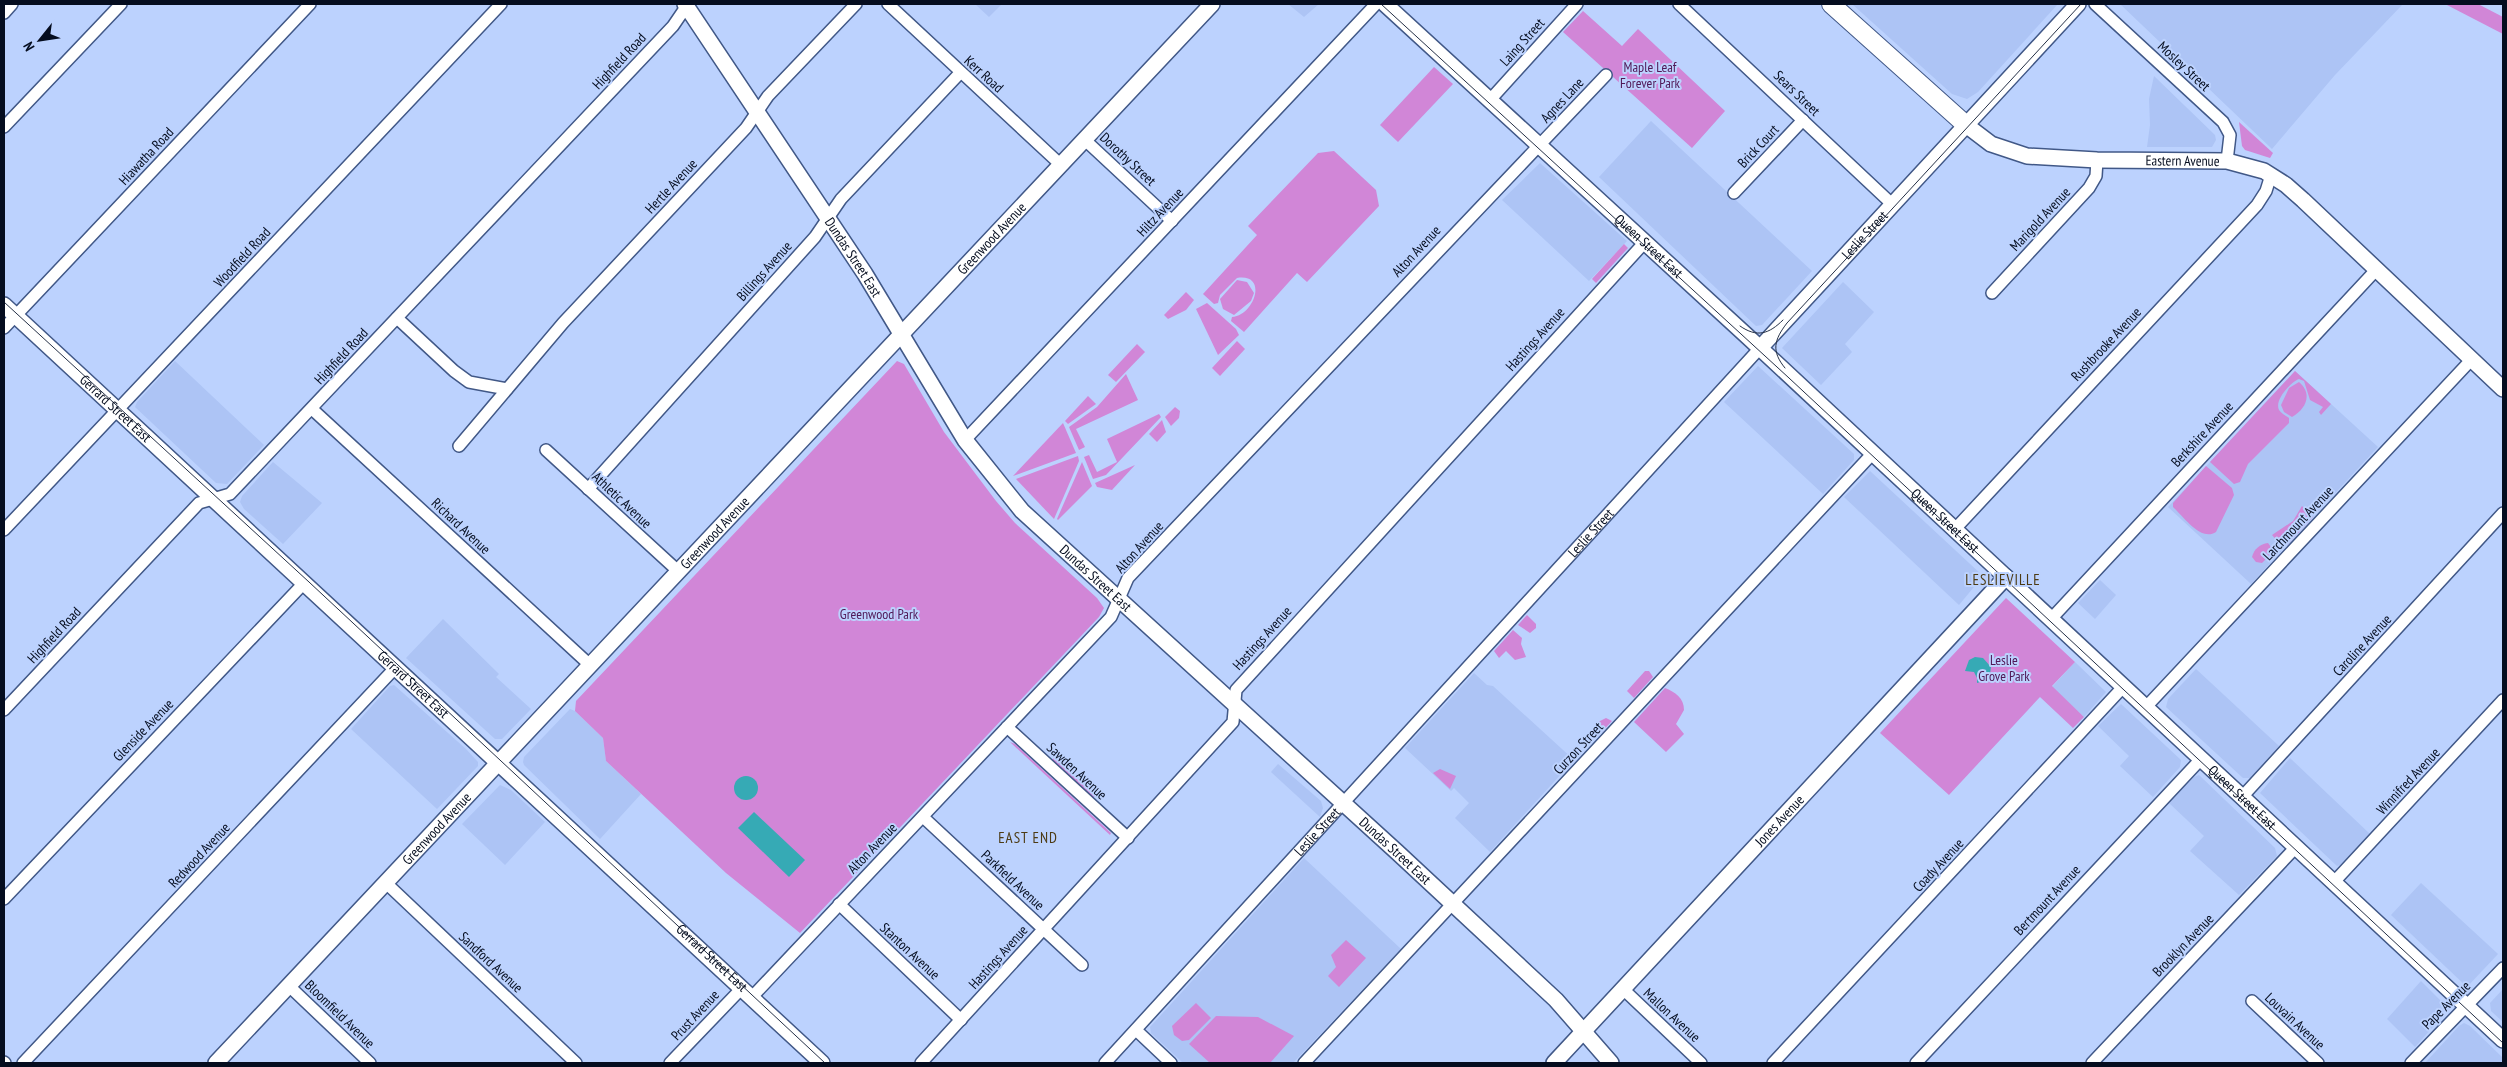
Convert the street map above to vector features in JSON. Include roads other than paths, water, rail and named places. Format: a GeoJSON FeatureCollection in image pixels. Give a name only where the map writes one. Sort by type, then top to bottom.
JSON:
{"type":"FeatureCollection","features":[{"type":"Feature","properties":{"kind":"main road","name":"Dundas Street East"},"geometry":{"type":"LineString","coordinates":[[687,4],[829,220],[902,335],[965,440],[1022,511],[1568,1011],[1611,1063]]}},
{"type":"Feature","properties":{"kind":"main road","name":"Greenwood Avenue"},"geometry":{"type":"LineString","coordinates":[[216,1063],[1212,4]]}},
{"type":"Feature","properties":{"kind":"main road","name":"Queen Street East"},"geometry":{"type":"LineString","coordinates":[[1385,4],[1760,348],[2503,1040]]}},
{"type":"Feature","properties":{"kind":"main road","name":"Eastern Avenue"},"geometry":{"type":"LineString","coordinates":[[1831,4],[1966,125],[1991,144],[2027,156],[2097,160],[2227,160],[2253,167],[2271,175],[2303,200],[2503,389]]}},
{"type":"Feature","properties":{"kind":"main road","name":"Leslie Street"},"geometry":{"type":"LineString","coordinates":[[1760,348],[2078,4]]}},
{"type":"Feature","properties":{"kind":"main road","name":"Gerrard Street East"},"geometry":{"type":"LineString","coordinates":[[4,305],[822,1063]]}},
{"type":"Feature","properties":{"kind":"main road","name":"Jones Avenue"},"geometry":{"type":"LineString","coordinates":[[1554,1063],[2006,577]]}},
{"type":"Feature","properties":{"kind":"street"},"geometry":{"type":"LineString","coordinates":[[4,13],[12,4]]}},
{"type":"Feature","properties":{"kind":"street"},"geometry":{"type":"LineString","coordinates":[[4,127],[121,4]]}},
{"type":"Feature","properties":{"kind":"street","name":"Hiawatha Road"},"geometry":{"type":"LineString","coordinates":[[4,328],[310,4]]}},
{"type":"Feature","properties":{"kind":"street","name":"Woodfield Road"},"geometry":{"type":"LineString","coordinates":[[4,530],[501,4]]}},
{"type":"Feature","properties":{"kind":"street","name":"Highfield Road"},"geometry":{"type":"LineString","coordinates":[[4,710],[199,502],[230,494],[673,26],[687,4]]}},
{"type":"Feature","properties":{"kind":"street","name":"Hertle Avenue"},"geometry":{"type":"LineString","coordinates":[[459,446],[563,323],[746,128],[768,96],[856,4]]}},
{"type":"Feature","properties":{"kind":"street","name":"Kerr Road"},"geometry":{"type":"LineString","coordinates":[[888,4],[1061,165]]}},
{"type":"Feature","properties":{"kind":"street","name":"Hiltz Avenue"},"geometry":{"type":"LineString","coordinates":[[965,440],[1376,4]]}},
{"type":"Feature","properties":{"kind":"street","name":"Laing Street"},"geometry":{"type":"LineString","coordinates":[[1490,100],[1577,4]]}},
{"type":"Feature","properties":{"kind":"street","name":"Sears Street"},"geometry":{"type":"LineString","coordinates":[[1679,4],[1893,205]]}},
{"type":"Feature","properties":{"kind":"street","name":"Mosley Street"},"geometry":{"type":"LineString","coordinates":[[2096,4],[2223,122],[2230,136],[2227,160]]}},
{"type":"Feature","properties":{"kind":"street","name":"Billings Avenue"},"geometry":{"type":"LineString","coordinates":[[588,489],[829,220],[841,199],[960,73]]}},
{"type":"Feature","properties":{"kind":"street","name":"Agnes Lane"},"geometry":{"type":"LineString","coordinates":[[1538,144],[1606,75]]}},
{"type":"Feature","properties":{"kind":"street","name":"Brick Court"},"geometry":{"type":"LineString","coordinates":[[1734,193],[1803,120]]}},
{"type":"Feature","properties":{"kind":"street","name":"Dorothy Street"},"geometry":{"type":"LineString","coordinates":[[1085,140],[1172,221]]}},
{"type":"Feature","properties":{"kind":"street","name":"Alton Avenue"},"geometry":{"type":"LineString","coordinates":[[747,993],[839,904],[1111,617],[1128,578],[1538,144]]}},
{"type":"Feature","properties":{"kind":"street","name":"Marigold Avenue"},"geometry":{"type":"LineString","coordinates":[[1992,293],[2089,188],[2096,176],[2097,160]]}},
{"type":"Feature","properties":{"kind":"street","name":"Rushbrooke Avenue"},"geometry":{"type":"LineString","coordinates":[[1955,529],[2257,205],[2266,191],[2271,175]]}},
{"type":"Feature","properties":{"kind":"street","name":"Hastings Avenue"},"geometry":{"type":"LineString","coordinates":[[921,1063],[1233,722],[1236,690],[1645,242]]}},
{"type":"Feature","properties":{"kind":"street","name":"Berkshire Avenue"},"geometry":{"type":"LineString","coordinates":[[2051,618],[2376,270]]}},
{"type":"Feature","properties":{"kind":"street"},"geometry":{"type":"LineString","coordinates":[[397,318],[454,371],[469,382],[485,387],[506,389]]}},
{"type":"Feature","properties":{"kind":"street","name":"Leslie Street"},"geometry":{"type":"LineString","coordinates":[[1105,1063],[1760,348]]}},
{"type":"Feature","properties":{"kind":"street","name":"Larchmount Avenue"},"geometry":{"type":"LineString","coordinates":[[2146,707],[2472,359]]}},
{"type":"Feature","properties":{"kind":"street","name":"Richard Avenue"},"geometry":{"type":"LineString","coordinates":[[312,408],[591,666]]}},
{"type":"Feature","properties":{"kind":"street","name":"Athletic Avenue"},"geometry":{"type":"LineString","coordinates":[[546,450],[678,572]]}},
{"type":"Feature","properties":{"kind":"street","name":"Curzon Street"},"geometry":{"type":"LineString","coordinates":[[1304,1063],[1873,453]]}},
{"type":"Feature","properties":{"kind":"street","name":"Caroline Avenue"},"geometry":{"type":"LineString","coordinates":[[2242,797],[2503,513]]}},
{"type":"Feature","properties":{"kind":"street","name":"Glenside Avenue"},"geometry":{"type":"LineString","coordinates":[[4,899],[305,582]]}},
{"type":"Feature","properties":{"kind":"street","name":"Redwood Avenue"},"geometry":{"type":"LineString","coordinates":[[23,1063],[396,667]]}},
{"type":"Feature","properties":{"kind":"street","name":"Coady Avenue"},"geometry":{"type":"LineString","coordinates":[[1773,1063],[2124,686]]}},
{"type":"Feature","properties":{"kind":"street","name":"Winnifred Avenue"},"geometry":{"type":"LineString","coordinates":[[2334,882],[2503,700]]}},
{"type":"Feature","properties":{"kind":"street","name":"Sawden Avenue"},"geometry":{"type":"LineString","coordinates":[[1007,726],[1128,838]]}},
{"type":"Feature","properties":{"kind":"street","name":"Bertmount Avenue"},"geometry":{"type":"LineString","coordinates":[[1916,1063],[2201,759]]}},
{"type":"Feature","properties":{"kind":"street","name":"Parkfield Avenue"},"geometry":{"type":"LineString","coordinates":[[923,817],[1082,965]]}},
{"type":"Feature","properties":{"kind":"street","name":"Brooklyn Avenue"},"geometry":{"type":"LineString","coordinates":[[2092,1063],[2296,847]]}},
{"type":"Feature","properties":{"kind":"street","name":"Sandford Avenue"},"geometry":{"type":"LineString","coordinates":[[386,883],[576,1063]]}},
{"type":"Feature","properties":{"kind":"street","name":"Stanton Avenue"},"geometry":{"type":"LineString","coordinates":[[839,904],[961,1020]]}},
{"type":"Feature","properties":{"kind":"street","name":"Pape Avenue"},"geometry":{"type":"LineString","coordinates":[[2411,1063],[2503,968]]}},
{"type":"Feature","properties":{"kind":"street","name":"Bloomfield Avenue"},"geometry":{"type":"LineString","coordinates":[[289,986],[370,1063]]}},
{"type":"Feature","properties":{"kind":"street","name":"Mallon Avenue"},"geometry":{"type":"LineString","coordinates":[[1623,989],[1701,1063]]}},
{"type":"Feature","properties":{"kind":"street","name":"Prust Avenue"},"geometry":{"type":"LineString","coordinates":[[670,1063],[747,993]]}},
{"type":"Feature","properties":{"kind":"street","name":"Louvain Avenue"},"geometry":{"type":"LineString","coordinates":[[2252,1001],[2318,1063]]}},
{"type":"Feature","properties":{"kind":"street"},"geometry":{"type":"LineString","coordinates":[[1136,1030],[1171,1063]]}},
{"type":"Feature","properties":{"kind":"tram line"},"geometry":{"type":"LineString","coordinates":[[1381,4],[1789,378],[2503,1043]]}},
{"type":"Feature","properties":{"kind":"tram line"},"geometry":{"type":"LineString","coordinates":[[1785,368],[1778,356],[1776,346],[1779,335],[1787,323],[2081,4]]}},
{"type":"Feature","properties":{"kind":"tram line"},"geometry":{"type":"LineString","coordinates":[[4,302],[309,582],[825,1063]]}},
{"type":"Feature","properties":{"kind":"tram line"},"geometry":{"type":"LineString","coordinates":[[1740,326],[1752,332],[1763,333],[1773,329],[1783,320]]}},
{"type":"Feature","properties":{"kind":"district","name":"LESLIEVILLE"},"geometry":{"type":"Point","coordinates":[2003,579]}},
{"type":"Feature","properties":{"kind":"district","name":"EAST END"},"geometry":{"type":"Point","coordinates":[1028,837]}},
{"type":"Feature","properties":{"kind":"park label","name":"Maple Leaf Forever Park"},"geometry":{"type":"Point","coordinates":[1650,76]}},
{"type":"Feature","properties":{"kind":"park label","name":"Greenwood Park"},"geometry":{"type":"Point","coordinates":[879,614]}},
{"type":"Feature","properties":{"kind":"park label","name":"Leslie Grove Park"},"geometry":{"type":"Point","coordinates":[2004,668]}}]}
